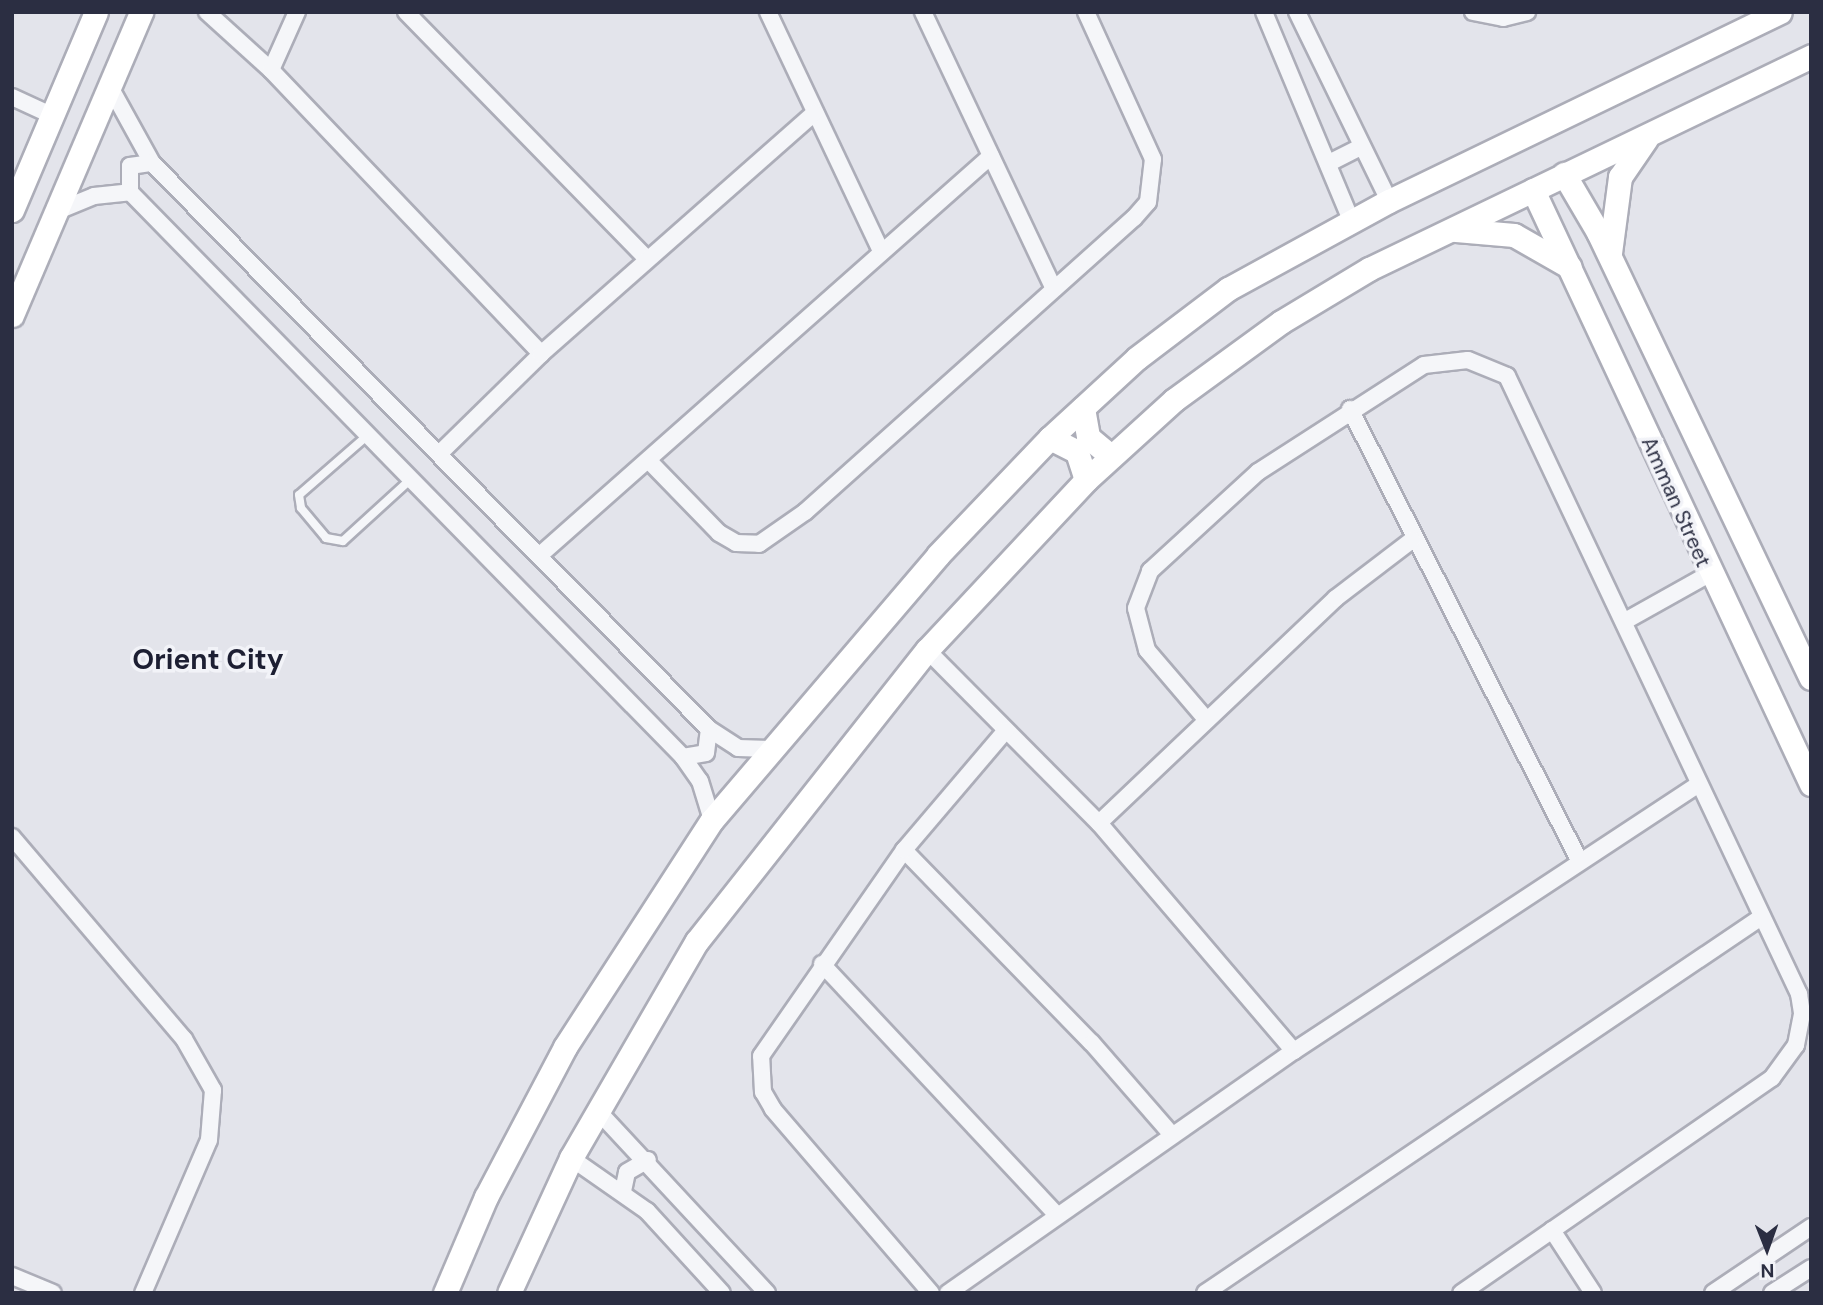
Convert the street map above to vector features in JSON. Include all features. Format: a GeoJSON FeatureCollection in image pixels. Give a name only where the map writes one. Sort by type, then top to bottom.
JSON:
{"type":"FeatureCollection","features":[{"type":"Feature","properties":{"kind":"street"},"geometry":{"type":"LineString","coordinates":[[12,210],[96,12]]}},
{"type":"Feature","properties":{"kind":"street"},"geometry":{"type":"LineString","coordinates":[[12,315],[141,12]]}},
{"type":"Feature","properties":{"kind":"street"},"geometry":{"type":"LineString","coordinates":[[207,12],[271,69],[541,354]]}},
{"type":"Feature","properties":{"kind":"street"},"geometry":{"type":"LineString","coordinates":[[271,69],[298,12]]}},
{"type":"Feature","properties":{"kind":"street"},"geometry":{"type":"LineString","coordinates":[[406,12],[647,259]]}},
{"type":"Feature","properties":{"kind":"street"},"geometry":{"type":"LineString","coordinates":[[768,12],[881,251]]}},
{"type":"Feature","properties":{"kind":"street"},"geometry":{"type":"LineString","coordinates":[[923,12],[1053,287]]}},
{"type":"Feature","properties":{"kind":"street"},"geometry":{"type":"LineString","coordinates":[[650,462],[719,533],[736,543],[759,544],[805,512],[1053,287],[1134,218],[1148,202],[1154,181],[1153,159],[1086,12]]}},
{"type":"Feature","properties":{"kind":"street"},"geometry":{"type":"LineString","coordinates":[[1264,12],[1331,162],[1351,220]]}},
{"type":"Feature","properties":{"kind":"street"},"geometry":{"type":"LineString","coordinates":[[1297,12],[1360,148],[1389,201]]}},
{"type":"Feature","properties":{"kind":"street"},"geometry":{"type":"LineString","coordinates":[[1473,12],[1503,18],[1527,12]]}},
{"type":"Feature","properties":{"kind":"street"},"geometry":{"type":"LineString","coordinates":[[445,1293],[486,1197],[565,1047],[712,820],[938,555],[1051,438],[1083,408],[1228,289],[1351,220],[1774,13]]}},
{"type":"Feature","properties":{"kind":"street"},"geometry":{"type":"LineString","coordinates":[[509,1293],[571,1158],[697,941],[927,650],[1111,456],[1174,400],[1281,323],[1369,269],[1811,56]]}},
{"type":"Feature","properties":{"kind":"street"},"geometry":{"type":"LineString","coordinates":[[109,85],[152,163],[709,729],[738,748],[770,749]]}},
{"type":"Feature","properties":{"kind":"street"},"geometry":{"type":"LineString","coordinates":[[12,97],[51,115]]}},
{"type":"Feature","properties":{"kind":"street"},"geometry":{"type":"LineString","coordinates":[[439,454],[541,354],[814,113]]}},
{"type":"Feature","properties":{"kind":"street"},"geometry":{"type":"LineString","coordinates":[[1610,256],[1620,177],[1650,134]]}},
{"type":"Feature","properties":{"kind":"street"},"geometry":{"type":"LineString","coordinates":[[1331,162],[1360,148]]}},
{"type":"Feature","properties":{"kind":"street"},"geometry":{"type":"LineString","coordinates":[[540,555],[650,462],[881,251],[991,156]]}},
{"type":"Feature","properties":{"kind":"street"},"geometry":{"type":"LineString","coordinates":[[152,163],[130,166],[126,173],[130,192],[370,433],[683,757],[700,782],[712,820]]}},
{"type":"Feature","properties":{"kind":"street"},"geometry":{"type":"LineString","coordinates":[[1564,174],[1610,256],[1811,678]]}},
{"type":"Feature","properties":{"kind":"street","name":"Amman Street"},"geometry":{"type":"LineString","coordinates":[[1533,190],[1709,574],[1811,784]]}},
{"type":"Feature","properties":{"kind":"street"},"geometry":{"type":"LineString","coordinates":[[55,212],[94,196],[130,192]]}},
{"type":"Feature","properties":{"kind":"street"},"geometry":{"type":"LineString","coordinates":[[1547,217],[1559,201],[1581,201]]}},
{"type":"Feature","properties":{"kind":"street"},"geometry":{"type":"LineString","coordinates":[[1450,230],[1514,235],[1570,267]]}},
{"type":"Feature","properties":{"kind":"street"},"geometry":{"type":"LineString","coordinates":[[1205,718],[1147,650],[1136,608],[1139,591],[1171,548],[1258,472],[1350,409],[1424,365],[1448,358],[1490,365],[1507,376],[1625,621],[1697,785],[1799,994],[1800,1031],[1787,1063],[1461,1293]]}},
{"type":"Feature","properties":{"kind":"street"},"geometry":{"type":"LineString","coordinates":[[1083,408],[1088,437],[1111,456]]}},
{"type":"Feature","properties":{"kind":"street"},"geometry":{"type":"LineString","coordinates":[[1350,409],[1412,540],[1579,860]]}},
{"type":"Feature","properties":{"kind":"street"},"geometry":{"type":"LineString","coordinates":[[1051,438],[1077,452],[1086,480]]}},
{"type":"Feature","properties":{"kind":"street"},"geometry":{"type":"LineString","coordinates":[[1099,822],[1205,718],[1336,598],[1412,540]]}},
{"type":"Feature","properties":{"kind":"street"},"geometry":{"type":"LineString","coordinates":[[1625,621],[1709,574]]}},
{"type":"Feature","properties":{"kind":"street"},"geometry":{"type":"LineString","coordinates":[[927,650],[1099,822],[1294,1051]]}},
{"type":"Feature","properties":{"kind":"street"},"geometry":{"type":"LineString","coordinates":[[683,757],[706,753],[709,729]]}},
{"type":"Feature","properties":{"kind":"street"},"geometry":{"type":"LineString","coordinates":[[931,1293],[801,1147],[763,1092],[761,1056],[822,964],[904,850],[1006,730]]}},
{"type":"Feature","properties":{"kind":"street"},"geometry":{"type":"LineString","coordinates":[[948,1293],[1294,1051],[1579,860],[1697,785]]}},
{"type":"Feature","properties":{"kind":"street"},"geometry":{"type":"LineString","coordinates":[[12,837],[184,1039],[213,1090],[209,1140],[144,1293]]}},
{"type":"Feature","properties":{"kind":"street"},"geometry":{"type":"LineString","coordinates":[[904,850],[1083,1033],[1172,1135]]}},
{"type":"Feature","properties":{"kind":"street"},"geometry":{"type":"LineString","coordinates":[[1205,1293],[1760,918]]}},
{"type":"Feature","properties":{"kind":"street"},"geometry":{"type":"LineString","coordinates":[[822,964],[1056,1215]]}},
{"type":"Feature","properties":{"kind":"street"},"geometry":{"type":"LineString","coordinates":[[597,1110],[648,1160],[767,1293]]}},
{"type":"Feature","properties":{"kind":"street"},"geometry":{"type":"LineString","coordinates":[[571,1158],[623,1191],[722,1293]]}},
{"type":"Feature","properties":{"kind":"street"},"geometry":{"type":"LineString","coordinates":[[623,1191],[627,1172],[648,1160]]}},
{"type":"Feature","properties":{"kind":"street"},"geometry":{"type":"LineString","coordinates":[[1713,1293],[1811,1227]]}},
{"type":"Feature","properties":{"kind":"street"},"geometry":{"type":"LineString","coordinates":[[1552,1230],[1593,1293]]}},
{"type":"Feature","properties":{"kind":"street"},"geometry":{"type":"LineString","coordinates":[[1772,1293],[1811,1268]]}},
{"type":"Feature","properties":{"kind":"street"},"geometry":{"type":"LineString","coordinates":[[12,1276],[53,1293]]}},
{"type":"Feature","properties":{"kind":"lane"},"geometry":{"type":"LineString","coordinates":[[370,433],[299,495],[301,508],[326,538],[343,541],[413,477]]}},
{"type":"Feature","properties":{"kind":"district","name":"Orient City"},"geometry":{"type":"Point","coordinates":[208,660]}}]}
